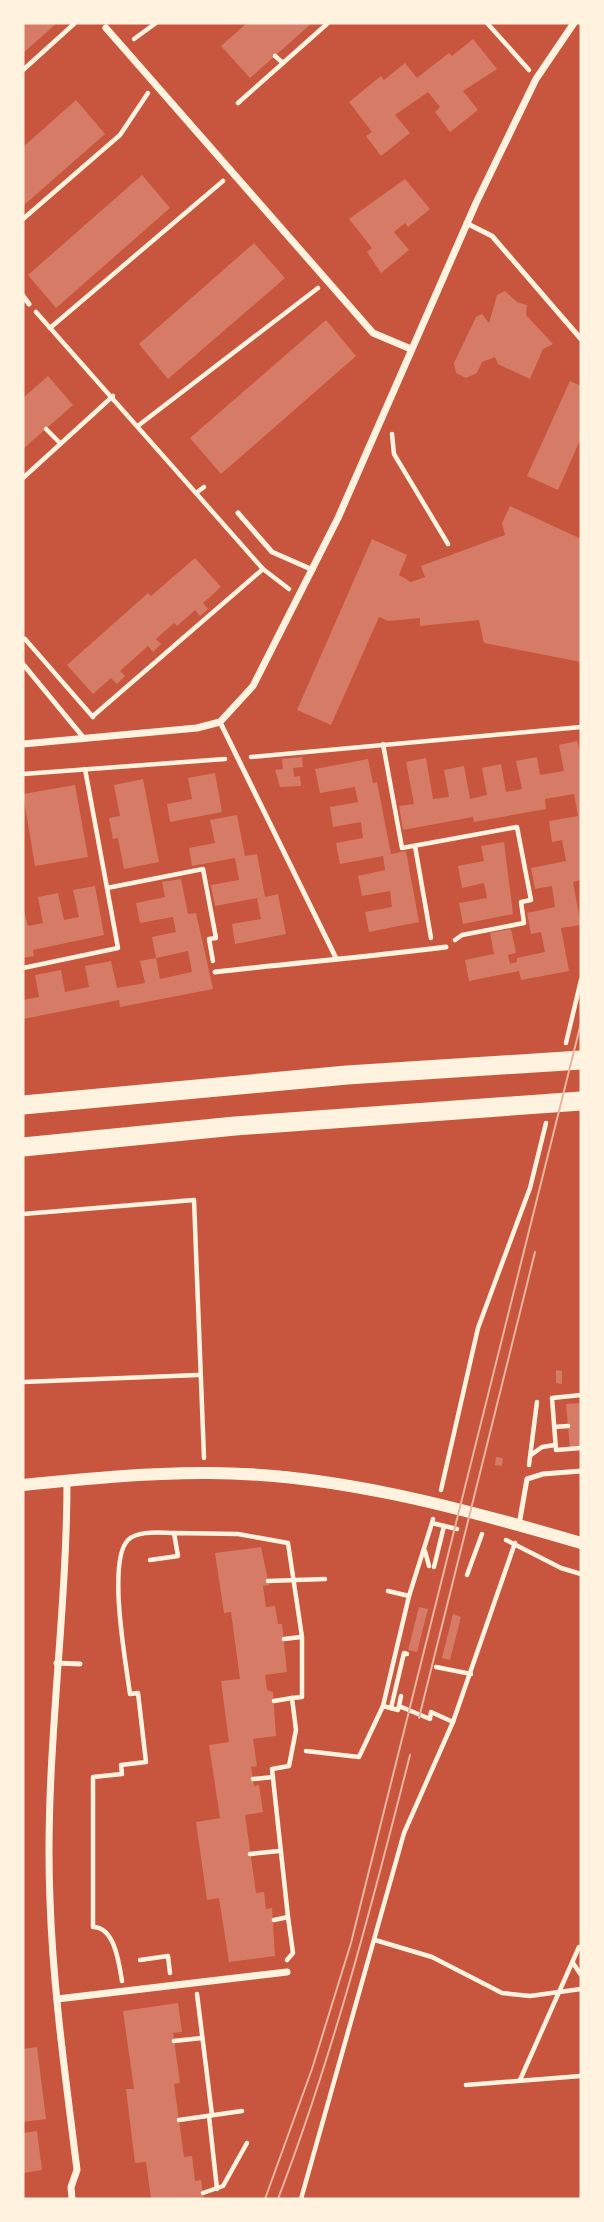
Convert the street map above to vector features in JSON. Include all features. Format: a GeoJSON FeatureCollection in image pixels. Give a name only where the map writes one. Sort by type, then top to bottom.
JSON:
{"type":"FeatureCollection","features":[{"type":"Feature","properties":{"kind":"highway"},"geometry":{"type":"LineString","coordinates":[[23,1105],[333,1076],[581,1060]]}},
{"type":"Feature","properties":{"kind":"highway"},"geometry":{"type":"LineString","coordinates":[[23,1147],[235,1126],[581,1101]]}},
{"type":"Feature","properties":{"kind":"street"},"geometry":{"type":"LineString","coordinates":[[23,744],[197,728],[220,722],[253,686],[313,570],[466,222],[536,79],[573,23]]}},
{"type":"Feature","properties":{"kind":"street"},"geometry":{"type":"LineString","coordinates":[[106,28],[373,333],[411,349]]}},
{"type":"Feature","properties":{"kind":"street"},"geometry":{"type":"LineString","coordinates":[[23,1485],[205,1473],[292,1478],[437,1505],[581,1543]]}},
{"type":"Feature","properties":{"kind":"street"},"geometry":{"type":"LineString","coordinates":[[67,1480],[56,1663],[50,1899],[57,1999],[78,2170],[71,2187],[72,2199]]}},
{"type":"Feature","properties":{"kind":"street"},"geometry":{"type":"LineString","coordinates":[[57,1999],[287,1972]]}},
{"type":"Feature","properties":{"kind":"lane"},"geometry":{"type":"LineString","coordinates":[[466,222],[492,236],[581,339]]}},
{"type":"Feature","properties":{"kind":"lane"},"geometry":{"type":"LineString","coordinates":[[23,296],[29,304]]}},
{"type":"Feature","properties":{"kind":"lane"},"geometry":{"type":"LineString","coordinates":[[239,513],[272,552],[313,570]]}},
{"type":"Feature","properties":{"kind":"lane"},"geometry":{"type":"LineString","coordinates":[[23,664],[87,737]]}},
{"type":"Feature","properties":{"kind":"lane"},"geometry":{"type":"LineString","coordinates":[[220,722],[336,958]]}},
{"type":"Feature","properties":{"kind":"lane"},"geometry":{"type":"LineString","coordinates":[[215,972],[336,958],[357,960],[446,947]]}},
{"type":"Feature","properties":{"kind":"lane"},"geometry":{"type":"LineString","coordinates":[[519,1525],[527,1479],[543,1474],[581,1471]]}},
{"type":"Feature","properties":{"kind":"lane"},"geometry":{"type":"LineString","coordinates":[[56,1663],[80,1664]]}},
{"type":"Feature","properties":{"kind":"path"},"geometry":{"type":"LineString","coordinates":[[23,70],[75,23]]}},
{"type":"Feature","properties":{"kind":"path"},"geometry":{"type":"LineString","coordinates":[[122,47],[156,23]]}},
{"type":"Feature","properties":{"kind":"path"},"geometry":{"type":"LineString","coordinates":[[238,103],[328,23]]}},
{"type":"Feature","properties":{"kind":"path"},"geometry":{"type":"LineString","coordinates":[[487,23],[536,79]]}},
{"type":"Feature","properties":{"kind":"path"},"geometry":{"type":"LineString","coordinates":[[275,56],[283,63]]}},
{"type":"Feature","properties":{"kind":"path"},"geometry":{"type":"LineString","coordinates":[[23,219],[120,135],[155,84]]}},
{"type":"Feature","properties":{"kind":"path"},"geometry":{"type":"LineString","coordinates":[[50,328],[233,173]]}},
{"type":"Feature","properties":{"kind":"path"},"geometry":{"type":"LineString","coordinates":[[138,425],[327,281]]}},
{"type":"Feature","properties":{"kind":"path"},"geometry":{"type":"LineString","coordinates":[[29,304],[264,569],[300,597]]}},
{"type":"Feature","properties":{"kind":"path"},"geometry":{"type":"LineString","coordinates":[[24,474],[113,396]]}},
{"type":"Feature","properties":{"kind":"path"},"geometry":{"type":"LineString","coordinates":[[46,429],[60,444]]}},
{"type":"Feature","properties":{"kind":"path"},"geometry":{"type":"LineString","coordinates":[[391,432],[394,454],[448,544]]}},
{"type":"Feature","properties":{"kind":"path"},"geometry":{"type":"LineString","coordinates":[[196,493],[204,487]]}},
{"type":"Feature","properties":{"kind":"path"},"geometry":{"type":"LineString","coordinates":[[87,737],[93,716],[264,569]]}},
{"type":"Feature","properties":{"kind":"path"},"geometry":{"type":"LineString","coordinates":[[25,639],[93,716]]}},
{"type":"Feature","properties":{"kind":"path"},"geometry":{"type":"LineString","coordinates":[[23,774],[238,759],[581,727]]}},
{"type":"Feature","properties":{"kind":"path"},"geometry":{"type":"LineString","coordinates":[[383,744],[401,848],[517,827],[531,900],[521,902],[524,923],[463,935],[446,947]]}},
{"type":"Feature","properties":{"kind":"path"},"geometry":{"type":"LineString","coordinates":[[23,968],[118,948],[85,769]]}},
{"type":"Feature","properties":{"kind":"path"},"geometry":{"type":"LineString","coordinates":[[415,846],[433,949]]}},
{"type":"Feature","properties":{"kind":"path"},"geometry":{"type":"LineString","coordinates":[[107,888],[203,869],[216,938],[209,939],[215,972]]}},
{"type":"Feature","properties":{"kind":"path"},"geometry":{"type":"LineString","coordinates":[[437,1505],[478,1328],[530,1188]]}},
{"type":"Feature","properties":{"kind":"path"},"geometry":{"type":"LineString","coordinates":[[23,1214],[194,1200],[198,1375],[205,1473]]}},
{"type":"Feature","properties":{"kind":"path"},"geometry":{"type":"LineString","coordinates":[[23,1382],[198,1375]]}},
{"type":"Feature","properties":{"kind":"path"},"geometry":{"type":"LineString","coordinates":[[581,1395],[552,1398],[556,1450],[581,1448]]}},
{"type":"Feature","properties":{"kind":"path"},"geometry":{"type":"LineString","coordinates":[[527,1479],[537,1402]]}},
{"type":"Feature","properties":{"kind":"path"},"geometry":{"type":"LineString","coordinates":[[554,1427],[568,1426]]}},
{"type":"Feature","properties":{"kind":"path"},"geometry":{"type":"LineString","coordinates":[[531,1455],[542,1447],[555,1445]]}},
{"type":"Feature","properties":{"kind":"path"},"geometry":{"type":"LineString","coordinates":[[306,1751],[359,1757],[383,1706],[409,1596],[432,1523]]}},
{"type":"Feature","properties":{"kind":"path"},"geometry":{"type":"LineString","coordinates":[[425,1551],[431,1566],[444,1526]]}},
{"type":"Feature","properties":{"kind":"path"},"geometry":{"type":"LineString","coordinates":[[122,1981],[112,1942],[106,1932],[93,1927],[93,1777],[122,1774],[121,1765],[146,1762],[138,1693],[130,1694],[117,1582],[122,1548],[130,1538],[148,1533],[238,1534],[288,1543],[304,1665],[302,1697],[274,1701]]}},
{"type":"Feature","properties":{"kind":"path"},"geometry":{"type":"LineString","coordinates":[[150,1560],[178,1556],[174,1533]]}},
{"type":"Feature","properties":{"kind":"path"},"geometry":{"type":"LineString","coordinates":[[467,1575],[482,1534]]}},
{"type":"Feature","properties":{"kind":"path"},"geometry":{"type":"LineString","coordinates":[[301,2199],[404,1833],[453,1722],[514,1546],[581,1574]]}},
{"type":"Feature","properties":{"kind":"path"},"geometry":{"type":"LineString","coordinates":[[268,1581],[292,1577],[325,1578]]}},
{"type":"Feature","properties":{"kind":"path"},"geometry":{"type":"LineString","coordinates":[[388,1591],[409,1596]]}},
{"type":"Feature","properties":{"kind":"path"},"geometry":{"type":"LineString","coordinates":[[284,1639],[301,1637]]}},
{"type":"Feature","properties":{"kind":"path"},"geometry":{"type":"LineString","coordinates":[[391,1708],[404,1653],[407,1654]]}},
{"type":"Feature","properties":{"kind":"path"},"geometry":{"type":"LineString","coordinates":[[436,1667],[471,1674]]}},
{"type":"Feature","properties":{"kind":"path"},"geometry":{"type":"LineString","coordinates":[[383,1706],[398,1710],[401,1696]]}},
{"type":"Feature","properties":{"kind":"path"},"geometry":{"type":"LineString","coordinates":[[285,1962],[293,1953],[279,1851],[280,1836],[272,1769],[289,1766],[296,1730],[292,1699]]}},
{"type":"Feature","properties":{"kind":"path"},"geometry":{"type":"LineString","coordinates":[[399,1706],[430,1719],[433,1704]]}},
{"type":"Feature","properties":{"kind":"path"},"geometry":{"type":"LineString","coordinates":[[431,1713],[453,1722]]}},
{"type":"Feature","properties":{"kind":"path"},"geometry":{"type":"LineString","coordinates":[[253,1779],[273,1777]]}},
{"type":"Feature","properties":{"kind":"path"},"geometry":{"type":"LineString","coordinates":[[250,1854],[279,1851]]}},
{"type":"Feature","properties":{"kind":"path"},"geometry":{"type":"LineString","coordinates":[[274,1920],[288,1917]]}},
{"type":"Feature","properties":{"kind":"path"},"geometry":{"type":"LineString","coordinates":[[375,1940],[432,1957],[502,1993],[530,1996],[581,1989]]}},
{"type":"Feature","properties":{"kind":"path"},"geometry":{"type":"LineString","coordinates":[[520,2080],[579,1947]]}},
{"type":"Feature","properties":{"kind":"path"},"geometry":{"type":"LineString","coordinates":[[140,1960],[168,1956],[170,1976]]}},
{"type":"Feature","properties":{"kind":"path"},"geometry":{"type":"LineString","coordinates":[[573,1963],[581,1975]]}},
{"type":"Feature","properties":{"kind":"path"},"geometry":{"type":"LineString","coordinates":[[196,1983],[217,2189]]}},
{"type":"Feature","properties":{"kind":"path"},"geometry":{"type":"LineString","coordinates":[[174,2041],[202,2038]]}},
{"type":"Feature","properties":{"kind":"path"},"geometry":{"type":"LineString","coordinates":[[466,2085],[581,2076]]}},
{"type":"Feature","properties":{"kind":"path"},"geometry":{"type":"LineString","coordinates":[[179,2120],[242,2111]]}},
{"type":"Feature","properties":{"kind":"path"},"geometry":{"type":"LineString","coordinates":[[203,2193],[223,2186],[247,2143]]}},
{"type":"Feature","properties":{"kind":"building"},"geometry":{"type":"Polygon","coordinates":[[[23,23],[57,23],[23,53],[23,23]]]}},
{"type":"Feature","properties":{"kind":"building"},"geometry":{"type":"Polygon","coordinates":[[[247,23],[312,23],[250,78],[221,46],[247,23]]]}},
{"type":"Feature","properties":{"kind":"building"},"geometry":{"type":"Polygon","coordinates":[[[473,39],[497,69],[463,91],[478,110],[450,132],[435,112],[440,107],[428,92],[395,115],[410,133],[381,156],[366,136],[372,132],[349,102],[381,76],[384,80],[405,63],[417,78],[449,53],[452,56],[473,39]]]}},
{"type":"Feature","properties":{"kind":"building"},"geometry":{"type":"Polygon","coordinates":[[[76,100],[105,134],[23,206],[23,147],[76,100]]]}},
{"type":"Feature","properties":{"kind":"building"},"geometry":{"type":"Polygon","coordinates":[[[142,175],[170,208],[56,308],[28,275],[142,175]]]}},
{"type":"Feature","properties":{"kind":"building"},"geometry":{"type":"Polygon","coordinates":[[[405,179],[430,209],[408,227],[405,223],[394,232],[409,250],[381,273],[367,252],[372,248],[349,219],[405,179]]]}},
{"type":"Feature","properties":{"kind":"building"},"geometry":{"type":"Polygon","coordinates":[[[254,243],[285,278],[168,379],[139,344],[254,243]]]}},
{"type":"Feature","properties":{"kind":"building"},"geometry":{"type":"Polygon","coordinates":[[[505,291],[517,302],[527,305],[526,315],[553,344],[543,349],[530,379],[498,364],[495,357],[482,362],[477,373],[466,378],[456,373],[454,363],[476,317],[482,314],[489,323],[497,295],[505,291]]]}},
{"type":"Feature","properties":{"kind":"building"},"geometry":{"type":"Polygon","coordinates":[[[326,320],[356,356],[221,474],[190,438],[326,320]]]}},
{"type":"Feature","properties":{"kind":"building"},"geometry":{"type":"Polygon","coordinates":[[[48,376],[73,405],[23,449],[23,398],[48,376]]]}},
{"type":"Feature","properties":{"kind":"building"},"geometry":{"type":"Polygon","coordinates":[[[570,381],[581,386],[581,438],[558,490],[527,476],[570,381]]]}},
{"type":"Feature","properties":{"kind":"building"},"geometry":{"type":"Polygon","coordinates":[[[510,506],[581,539],[581,662],[484,643],[479,620],[420,626],[420,618],[388,621],[379,617],[331,725],[297,710],[372,539],[407,555],[399,575],[411,582],[425,577],[421,566],[505,535],[502,523],[510,506]]]}},
{"type":"Feature","properties":{"kind":"building"},"geometry":{"type":"Polygon","coordinates":[[[195,558],[221,587],[203,603],[208,609],[200,616],[195,610],[177,626],[174,623],[156,639],[161,644],[153,652],[148,646],[120,671],[125,676],[117,684],[111,678],[93,694],[67,665],[148,593],[151,596],[195,558]]]}},
{"type":"Feature","properties":{"kind":"building"},"geometry":{"type":"Polygon","coordinates":[[[577,741],[581,755],[581,880],[573,882],[581,925],[561,928],[569,971],[521,980],[519,971],[469,981],[465,960],[494,954],[490,933],[511,929],[516,953],[508,955],[510,964],[517,962],[517,958],[545,952],[541,932],[531,934],[527,913],[555,907],[552,886],[535,889],[531,868],[566,861],[562,840],[552,842],[549,821],[578,816],[574,794],[545,799],[546,809],[474,822],[473,817],[403,830],[399,806],[414,804],[406,762],[426,758],[433,799],[449,797],[444,770],[464,766],[470,799],[487,795],[482,768],[501,764],[506,792],[522,789],[516,761],[537,757],[540,775],[564,771],[559,745],[577,741]]]}},
{"type":"Feature","properties":{"kind":"building"},"geometry":{"type":"Polygon","coordinates":[[[302,757],[303,767],[293,768],[294,777],[300,776],[301,786],[280,787],[275,770],[283,769],[282,759],[302,757]]]}},
{"type":"Feature","properties":{"kind":"building"},"geometry":{"type":"Polygon","coordinates":[[[368,759],[373,783],[377,782],[391,854],[406,851],[419,922],[369,932],[365,912],[392,907],[390,891],[362,896],[358,876],[385,870],[383,856],[340,864],[336,843],[363,838],[361,822],[333,827],[330,807],[358,802],[355,787],[320,793],[315,769],[368,759]]]}},
{"type":"Feature","properties":{"kind":"building"},"geometry":{"type":"Polygon","coordinates":[[[215,773],[222,812],[170,822],[167,804],[192,799],[188,778],[215,773]]]}},
{"type":"Feature","properties":{"kind":"building"},"geometry":{"type":"Polygon","coordinates":[[[143,779],[159,862],[124,869],[118,838],[113,839],[109,818],[120,816],[114,785],[143,779]]]}},
{"type":"Feature","properties":{"kind":"building"},"geometry":{"type":"Polygon","coordinates":[[[75,785],[88,857],[35,866],[23,794],[75,785]]]}},
{"type":"Feature","properties":{"kind":"building"},"geometry":{"type":"Polygon","coordinates":[[[237,815],[245,856],[257,854],[265,897],[278,894],[286,934],[235,944],[232,924],[261,919],[257,898],[215,906],[211,885],[239,880],[235,858],[192,866],[189,848],[215,843],[210,820],[237,815]]]}},
{"type":"Feature","properties":{"kind":"building"},"geometry":{"type":"Polygon","coordinates":[[[504,842],[513,914],[463,924],[459,903],[487,898],[484,883],[462,888],[458,866],[484,861],[481,846],[504,842]]]}},
{"type":"Feature","properties":{"kind":"building"},"geometry":{"type":"Polygon","coordinates":[[[181,879],[188,914],[196,913],[213,989],[120,1007],[119,1000],[23,1019],[23,1000],[39,997],[35,975],[61,970],[65,992],[89,987],[85,966],[111,961],[117,988],[145,983],[140,961],[156,958],[152,937],[176,932],[173,917],[140,923],[136,903],[165,897],[162,882],[181,879]],[[188,951],[156,958],[160,979],[192,972],[188,951]]]}},
{"type":"Feature","properties":{"kind":"building"},"geometry":{"type":"Polygon","coordinates":[[[95,886],[104,935],[33,950],[34,956],[23,958],[23,907],[28,926],[43,923],[38,897],[58,893],[64,920],[79,917],[73,890],[95,886]]]}},
{"type":"Feature","properties":{"kind":"building"},"geometry":{"type":"Polygon","coordinates":[[[556,1370],[562,1371],[562,1384],[556,1383],[556,1370]]]}},
{"type":"Feature","properties":{"kind":"building"},"geometry":{"type":"Polygon","coordinates":[[[581,1403],[581,1447],[570,1448],[566,1404],[581,1403]]]}},
{"type":"Feature","properties":{"kind":"building"},"geometry":{"type":"Polygon","coordinates":[[[496,1457],[503,1458],[502,1466],[495,1465],[496,1457]]]}},
{"type":"Feature","properties":{"kind":"building"},"geometry":{"type":"Polygon","coordinates":[[[261,1547],[269,1585],[263,1586],[266,1607],[275,1606],[278,1624],[282,1624],[287,1672],[265,1675],[267,1690],[273,1692],[276,1736],[253,1739],[257,1766],[251,1767],[254,1786],[259,1785],[263,1812],[245,1815],[256,1893],[264,1892],[266,1909],[272,1908],[275,1956],[229,1962],[219,1898],[207,1900],[196,1822],[220,1818],[209,1745],[229,1742],[221,1681],[240,1679],[231,1612],[224,1613],[215,1553],[261,1547]]]}},
{"type":"Feature","properties":{"kind":"building"},"geometry":{"type":"Polygon","coordinates":[[[419,1607],[428,1609],[417,1652],[408,1650],[419,1607]]]}},
{"type":"Feature","properties":{"kind":"building"},"geometry":{"type":"Polygon","coordinates":[[[453,1614],[461,1617],[450,1660],[442,1658],[453,1614]]]}},
{"type":"Feature","properties":{"kind":"building"},"geometry":{"type":"Polygon","coordinates":[[[178,2003],[182,2032],[173,2033],[180,2083],[174,2084],[184,2157],[192,2156],[195,2181],[201,2180],[204,2199],[151,2199],[146,2162],[135,2163],[126,2089],[134,2089],[123,2011],[178,2003]]]}},
{"type":"Feature","properties":{"kind":"building"},"geometry":{"type":"Polygon","coordinates":[[[37,2047],[46,2119],[23,2122],[23,2049],[37,2047]]]}},
{"type":"Feature","properties":{"kind":"building"},"geometry":{"type":"Polygon","coordinates":[[[37,2131],[42,2170],[23,2173],[23,2133],[37,2131]]]}},
{"type":"Feature","properties":{"kind":"tram line"},"geometry":{"type":"LineString","coordinates":[[265,2199],[312,2069],[351,1943],[581,1023]]}},
{"type":"Feature","properties":{"kind":"tram line"},"geometry":{"type":"LineString","coordinates":[[419,1718],[535,1252]]}},
{"type":"Feature","properties":{"kind":"tram line"},"geometry":{"type":"LineString","coordinates":[[278,2199],[334,2035],[410,1755]]}}]}
